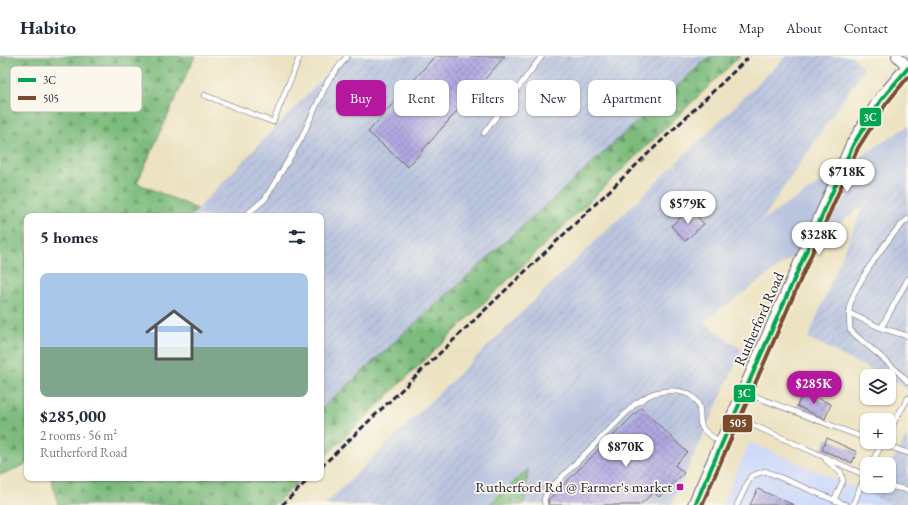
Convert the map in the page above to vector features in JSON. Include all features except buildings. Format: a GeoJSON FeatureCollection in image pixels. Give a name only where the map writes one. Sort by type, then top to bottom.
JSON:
{"type":"FeatureCollection","features":[{"type":"Feature","properties":{"kind":"street"},"geometry":{"type":"LineString","coordinates":[[897,56],[908,67]]}},
{"type":"Feature","properties":{"kind":"street","name":"Rutherford Road"},"geometry":{"type":"LineString","coordinates":[[695,505],[853,145],[881,100],[908,67]]}},
{"type":"Feature","properties":{"kind":"lane"},"geometry":{"type":"LineString","coordinates":[[204,95],[274,122],[300,56]]}},
{"type":"Feature","properties":{"kind":"lane"},"geometry":{"type":"LineString","coordinates":[[249,213],[265,199],[301,140],[328,81],[347,56]]}},
{"type":"Feature","properties":{"kind":"lane"},"geometry":{"type":"LineString","coordinates":[[484,133],[542,56]]}},
{"type":"Feature","properties":{"kind":"lane"},"geometry":{"type":"LineString","coordinates":[[908,219],[888,239],[861,281],[850,304],[849,313],[850,330],[870,348],[881,355],[908,382]]}},
{"type":"Feature","properties":{"kind":"lane"},"geometry":{"type":"LineString","coordinates":[[881,328],[908,279]]}},
{"type":"Feature","properties":{"kind":"lane"},"geometry":{"type":"LineString","coordinates":[[849,313],[881,328],[908,336]]}},
{"type":"Feature","properties":{"kind":"lane"},"geometry":{"type":"LineString","coordinates":[[544,505],[547,492],[636,403],[654,393],[680,391],[690,395],[696,400],[699,407],[701,426],[703,430],[722,443]]}},
{"type":"Feature","properties":{"kind":"lane"},"geometry":{"type":"LineString","coordinates":[[745,392],[860,436]]}},
{"type":"Feature","properties":{"kind":"lane"},"geometry":{"type":"LineString","coordinates":[[896,419],[908,398]]}},
{"type":"Feature","properties":{"kind":"lane"},"geometry":{"type":"LineString","coordinates":[[734,417],[860,472]]}},
{"type":"Feature","properties":{"kind":"lane"},"geometry":{"type":"LineString","coordinates":[[896,449],[908,453]]}},
{"type":"Feature","properties":{"kind":"lane"},"geometry":{"type":"LineString","coordinates":[[822,456],[841,473],[843,481],[834,500]]}},
{"type":"Feature","properties":{"kind":"lane"},"geometry":{"type":"LineString","coordinates":[[737,505],[751,476],[765,471],[846,505]]}},
{"type":"Feature","properties":{"kind":"lane"},"geometry":{"type":"LineString","coordinates":[[896,487],[908,490]]}},
{"type":"Feature","properties":{"kind":"lane"},"geometry":{"type":"LineString","coordinates":[[853,505],[860,488]]}},
{"type":"Feature","properties":{"kind":"shaded area"},"geometry":{"type":"Polygon","coordinates":[[[344,56],[710,56],[676,87],[676,80],[588,80],[588,116],[644,116],[324,406],[324,213],[194,213],[344,56]]]}},
{"type":"Feature","properties":{"kind":"shaded area"},"geometry":{"type":"Polygon","coordinates":[[[786,56],[852,56],[864,69],[761,221],[443,505],[324,505],[786,56]]]}},
{"type":"Feature","properties":{"kind":"shaded area"},"geometry":{"type":"Polygon","coordinates":[[[908,126],[908,177],[863,206],[682,337],[528,469],[489,505],[443,505],[761,221],[908,126]]]}},
{"type":"Feature","properties":{"kind":"shaded area"},"geometry":{"type":"Polygon","coordinates":[[[908,177],[908,389],[896,383],[896,369],[869,369],[808,338],[863,206],[908,177]]]}},
{"type":"Feature","properties":{"kind":"shaded area"},"geometry":{"type":"Polygon","coordinates":[[[703,321],[742,350],[671,505],[522,505],[524,503],[528,469],[682,337],[703,321]]]}},
{"type":"Feature","properties":{"kind":"shaded area"},"geometry":{"type":"Polygon","coordinates":[[[908,435],[908,505],[891,505],[871,495],[872,493],[896,493],[896,457],[895,457],[908,435]]]}},
{"type":"Feature","properties":{"kind":"shaded area"},"geometry":{"type":"Polygon","coordinates":[[[750,442],[860,490],[860,493],[866,493],[891,505],[722,505],[750,442]]]}},
{"type":"Feature","properties":{"kind":"green space"},"geometry":{"type":"Polygon","coordinates":[[[0,56],[195,56],[137,183],[198,209],[194,213],[24,213],[24,465],[0,475],[0,56]]]}},
{"type":"Feature","properties":{"kind":"green space"},"geometry":{"type":"Polygon","coordinates":[[[710,56],[740,56],[324,457],[324,406],[644,116],[676,116],[676,87],[710,56]]]}},
{"type":"Feature","properties":{"kind":"green space"},"geometry":{"type":"Polygon","coordinates":[[[528,469],[524,503],[522,505],[489,505],[528,469]]]}},
{"type":"Feature","properties":{"kind":"green space"},"geometry":{"type":"Polygon","coordinates":[[[52,481],[299,481],[274,505],[58,505],[52,481]]]}},
{"type":"Feature","properties":{"kind":"railway"},"geometry":{"type":"LineString","coordinates":[[324,464],[750,56]]}},
{"type":"Feature","properties":{"kind":"railway"},"geometry":{"type":"LineString","coordinates":[[282,505],[307,481]]}},
{"type":"Feature","properties":{"kind":"transit line","name":"3C"},"geometry":{"type":"LineString","coordinates":[[695,505],[853,145],[881,100],[908,68]]}},
{"type":"Feature","properties":{"kind":"transit line","name":"505"},"geometry":{"type":"LineString","coordinates":[[702,505],[858,148],[886,104],[908,77]]}},
{"type":"Feature","properties":{"kind":"place","name":"Rutherford Rd @ Farmer's market"},"geometry":{"type":"Point","coordinates":[680,487]}}]}
